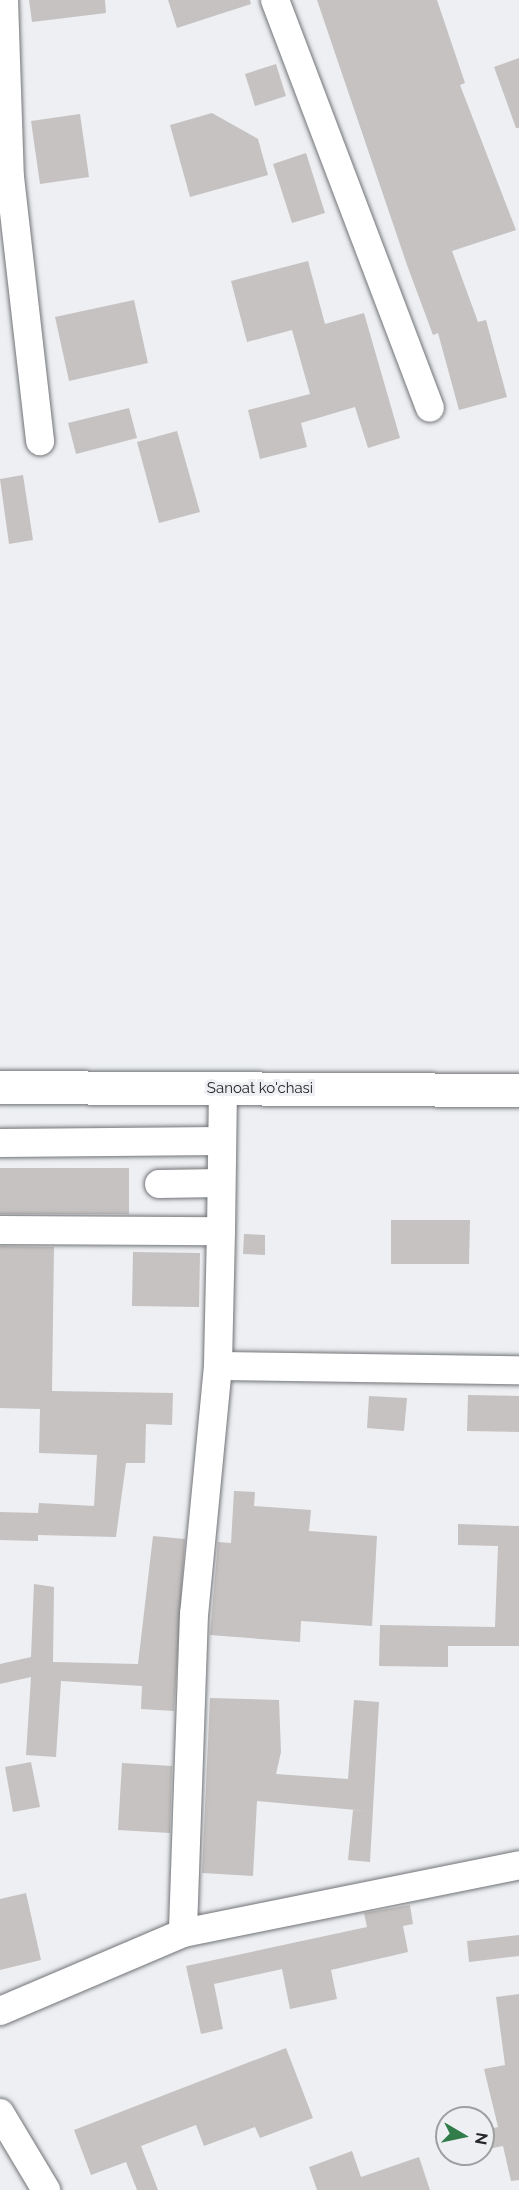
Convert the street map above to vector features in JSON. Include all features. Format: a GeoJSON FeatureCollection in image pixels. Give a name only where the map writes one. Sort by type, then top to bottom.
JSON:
{"type":"FeatureCollection","features":[{"type":"Feature","properties":{"kind":"main road","name":"Sanoat ko'chasi"},"geometry":{"type":"LineString","coordinates":[[0,1087],[519,1090]]}},
{"type":"Feature","properties":{"kind":"street"},"geometry":{"type":"LineString","coordinates":[[4,0],[10,177],[40,441]]}},
{"type":"Feature","properties":{"kind":"street"},"geometry":{"type":"LineString","coordinates":[[275,0],[430,407]]}},
{"type":"Feature","properties":{"kind":"street"},"geometry":{"type":"LineString","coordinates":[[183,1933],[194,1614],[218,1366],[223,1089]]}},
{"type":"Feature","properties":{"kind":"street"},"geometry":{"type":"LineString","coordinates":[[0,1143],[222,1141]]}},
{"type":"Feature","properties":{"kind":"street"},"geometry":{"type":"LineString","coordinates":[[159,1184],[221,1183]]}},
{"type":"Feature","properties":{"kind":"street"},"geometry":{"type":"LineString","coordinates":[[3,1236],[221,1231]]}},
{"type":"Feature","properties":{"kind":"street"},"geometry":{"type":"LineString","coordinates":[[218,1366],[519,1370]]}},
{"type":"Feature","properties":{"kind":"street"},"geometry":{"type":"LineString","coordinates":[[0,2011],[183,1933],[519,1865]]}},
{"type":"Feature","properties":{"kind":"street"},"geometry":{"type":"LineString","coordinates":[[0,2113],[46,2190]]}},
{"type":"Feature","properties":{"kind":"building"},"geometry":{"type":"Polygon","coordinates":[[[29,0],[105,0],[106,13],[32,22],[29,0]]]}},
{"type":"Feature","properties":{"kind":"building"},"geometry":{"type":"Polygon","coordinates":[[[168,0],[250,0],[251,4],[177,28],[168,0]]]}},
{"type":"Feature","properties":{"kind":"building"},"geometry":{"type":"Polygon","coordinates":[[[317,0],[437,0],[465,83],[460,85],[516,230],[452,251],[478,322],[486,320],[507,397],[459,410],[438,333],[433,335],[407,265],[317,0]]]}},
{"type":"Feature","properties":{"kind":"building"},"geometry":{"type":"Polygon","coordinates":[[[519,58],[519,128],[516,128],[494,67],[519,58]]]}},
{"type":"Feature","properties":{"kind":"building"},"geometry":{"type":"Polygon","coordinates":[[[276,64],[286,96],[255,106],[245,74],[276,64]]]}},
{"type":"Feature","properties":{"kind":"building"},"geometry":{"type":"Polygon","coordinates":[[[212,113],[258,139],[268,175],[190,197],[170,125],[212,113]]]}},
{"type":"Feature","properties":{"kind":"building"},"geometry":{"type":"Polygon","coordinates":[[[80,114],[89,177],[40,184],[31,121],[80,114]]]}},
{"type":"Feature","properties":{"kind":"building"},"geometry":{"type":"Polygon","coordinates":[[[306,153],[325,213],[292,223],[273,164],[306,153]]]}},
{"type":"Feature","properties":{"kind":"building"},"geometry":{"type":"Polygon","coordinates":[[[308,261],[325,324],[364,313],[400,438],[368,448],[355,407],[301,423],[307,447],[260,459],[248,410],[310,394],[292,330],[247,342],[231,281],[308,261]]]}},
{"type":"Feature","properties":{"kind":"building"},"geometry":{"type":"Polygon","coordinates":[[[134,300],[148,363],[69,381],[55,317],[134,300]]]}},
{"type":"Feature","properties":{"kind":"building"},"geometry":{"type":"Polygon","coordinates":[[[129,408],[137,438],[76,454],[68,423],[129,408]]]}},
{"type":"Feature","properties":{"kind":"building"},"geometry":{"type":"Polygon","coordinates":[[[177,431],[200,512],[159,523],[137,442],[177,431]]]}},
{"type":"Feature","properties":{"kind":"building"},"geometry":{"type":"Polygon","coordinates":[[[23,475],[33,540],[9,544],[0,479],[23,475]]]}},
{"type":"Feature","properties":{"kind":"building"},"geometry":{"type":"Polygon","coordinates":[[[0,1168],[129,1168],[129,1214],[0,1214],[0,1168]]]}},
{"type":"Feature","properties":{"kind":"building"},"geometry":{"type":"Polygon","coordinates":[[[391,1220],[470,1220],[469,1264],[391,1264],[391,1220]]]}},
{"type":"Feature","properties":{"kind":"building"},"geometry":{"type":"Polygon","coordinates":[[[244,1234],[265,1235],[265,1255],[243,1254],[244,1234]]]}},
{"type":"Feature","properties":{"kind":"building"},"geometry":{"type":"Polygon","coordinates":[[[0,1246],[54,1247],[52,1391],[173,1393],[172,1425],[146,1424],[145,1463],[126,1463],[116,1537],[38,1535],[38,1541],[0,1540],[0,1512],[38,1513],[39,1503],[94,1506],[97,1455],[39,1453],[40,1409],[0,1408],[0,1246]]]}},
{"type":"Feature","properties":{"kind":"building"},"geometry":{"type":"Polygon","coordinates":[[[133,1252],[200,1253],[199,1307],[132,1306],[133,1252]]]}},
{"type":"Feature","properties":{"kind":"building"},"geometry":{"type":"Polygon","coordinates":[[[468,1395],[519,1396],[519,1432],[467,1431],[468,1395]]]}},
{"type":"Feature","properties":{"kind":"building"},"geometry":{"type":"Polygon","coordinates":[[[369,1396],[407,1398],[404,1431],[367,1428],[369,1396]]]}},
{"type":"Feature","properties":{"kind":"building"},"geometry":{"type":"Polygon","coordinates":[[[234,1491],[255,1492],[254,1506],[311,1510],[309,1531],[377,1536],[372,1626],[301,1621],[300,1642],[210,1635],[218,1542],[231,1543],[234,1491]]]}},
{"type":"Feature","properties":{"kind":"building"},"geometry":{"type":"Polygon","coordinates":[[[458,1524],[519,1526],[519,1646],[448,1646],[448,1667],[379,1666],[380,1625],[495,1627],[498,1546],[458,1545],[458,1524]]]}},
{"type":"Feature","properties":{"kind":"building"},"geometry":{"type":"Polygon","coordinates":[[[153,1536],[185,1539],[174,1711],[141,1709],[142,1686],[61,1681],[56,1757],[26,1755],[31,1677],[0,1684],[0,1664],[31,1657],[34,1584],[54,1587],[53,1662],[138,1664],[153,1536]]]}},
{"type":"Feature","properties":{"kind":"building"},"geometry":{"type":"Polygon","coordinates":[[[210,1698],[279,1700],[281,1752],[276,1774],[348,1779],[354,1700],[379,1702],[370,1862],[348,1860],[353,1810],[367,1811],[257,1801],[253,1876],[202,1873],[210,1698]]]}},
{"type":"Feature","properties":{"kind":"building"},"geometry":{"type":"Polygon","coordinates":[[[31,1762],[40,1807],[13,1812],[5,1767],[31,1762]]]}},
{"type":"Feature","properties":{"kind":"building"},"geometry":{"type":"Polygon","coordinates":[[[122,1763],[172,1766],[170,1833],[118,1830],[122,1763]]]}},
{"type":"Feature","properties":{"kind":"building"},"geometry":{"type":"Polygon","coordinates":[[[26,1893],[41,1960],[0,1970],[0,1899],[26,1893]]]}},
{"type":"Feature","properties":{"kind":"building"},"geometry":{"type":"Polygon","coordinates":[[[410,1905],[413,1924],[403,1926],[408,1952],[331,1970],[337,1999],[290,2009],[282,1969],[214,1984],[223,2029],[201,2034],[186,1966],[367,1927],[364,1913],[410,1905]]]}},
{"type":"Feature","properties":{"kind":"building"},"geometry":{"type":"Polygon","coordinates":[[[519,1935],[519,1956],[469,1962],[467,1941],[519,1935]]]}},
{"type":"Feature","properties":{"kind":"building"},"geometry":{"type":"Polygon","coordinates":[[[519,1994],[519,2180],[511,2181],[503,2146],[495,2148],[495,2128],[498,2127],[495,2106],[493,2106],[484,2069],[505,2065],[496,1997],[519,1994]]]}},
{"type":"Feature","properties":{"kind":"building"},"geometry":{"type":"Polygon","coordinates":[[[286,2048],[313,2118],[260,2138],[255,2127],[204,2146],[196,2125],[141,2146],[158,2190],[137,2190],[126,2162],[91,2175],[74,2130],[286,2048]]]}},
{"type":"Feature","properties":{"kind":"building"},"geometry":{"type":"Polygon","coordinates":[[[352,2151],[361,2177],[419,2157],[430,2190],[317,2190],[309,2167],[352,2151]]]}}]}
